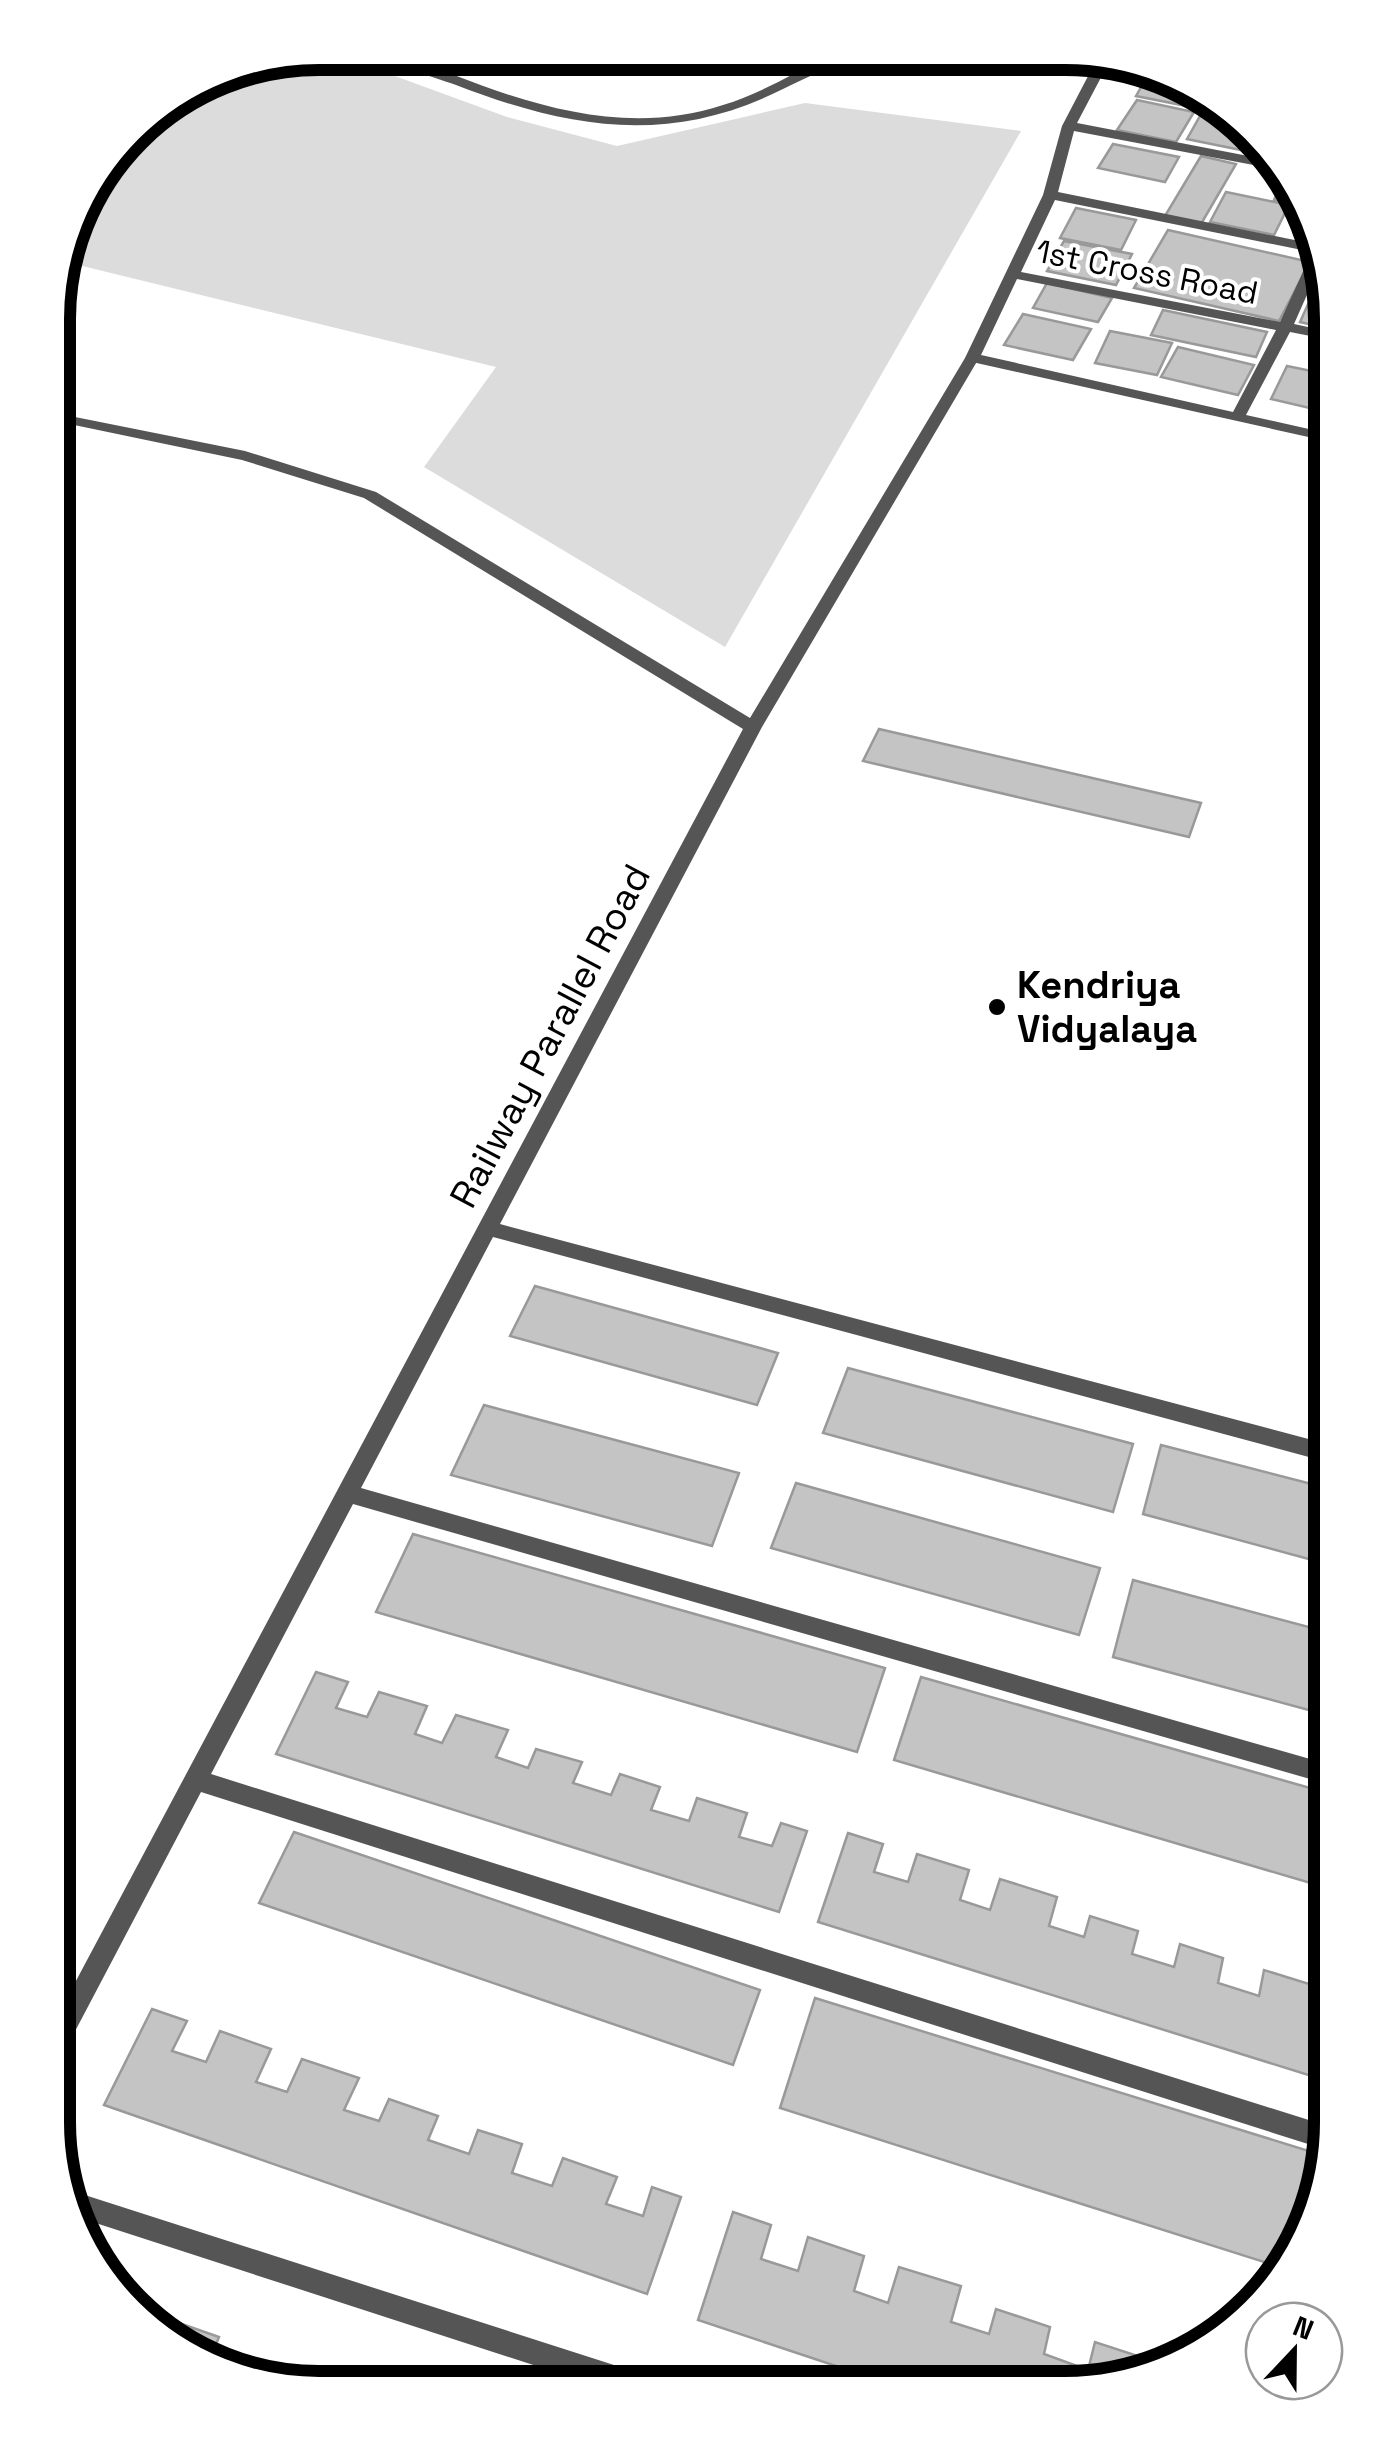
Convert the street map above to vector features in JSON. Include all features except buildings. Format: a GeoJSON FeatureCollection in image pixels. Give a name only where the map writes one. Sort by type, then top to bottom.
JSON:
{"type":"FeatureCollection","features":[{"type":"Feature","properties":{"kind":"street"},"geometry":{"type":"LineString","coordinates":[[430,70],[546,112],[617,125],[650,124],[728,108],[808,70]]}},
{"type":"Feature","properties":{"kind":"street"},"geometry":{"type":"LineString","coordinates":[[446,76],[452,70]]}},
{"type":"Feature","properties":{"kind":"street","name":"Railway Parallel Road"},"geometry":{"type":"LineString","coordinates":[[70,2015],[753,727],[972,358],[1050,195],[1069,126],[1097,73]]}},
{"type":"Feature","properties":{"kind":"street"},"geometry":{"type":"LineString","coordinates":[[1069,126],[1258,162]]}},
{"type":"Feature","properties":{"kind":"street"},"geometry":{"type":"LineString","coordinates":[[1050,195],[1303,247]]}},
{"type":"Feature","properties":{"kind":"street"},"geometry":{"type":"LineString","coordinates":[[1238,416],[1310,273]]}},
{"type":"Feature","properties":{"kind":"street","name":"1st Cross Road"},"geometry":{"type":"LineString","coordinates":[[1010,274],[1314,332]]}},
{"type":"Feature","properties":{"kind":"street"},"geometry":{"type":"LineString","coordinates":[[972,358],[1314,434]]}},
{"type":"Feature","properties":{"kind":"street"},"geometry":{"type":"LineString","coordinates":[[70,420],[245,456],[370,495],[753,727]]}},
{"type":"Feature","properties":{"kind":"street"},"geometry":{"type":"LineString","coordinates":[[487,1228],[1313,1449]]}},
{"type":"Feature","properties":{"kind":"street"},"geometry":{"type":"LineString","coordinates":[[346,1494],[1313,1769]]}},
{"type":"Feature","properties":{"kind":"street"},"geometry":{"type":"LineString","coordinates":[[197,1780],[1313,2133]]}},
{"type":"Feature","properties":{"kind":"street"},"geometry":{"type":"LineString","coordinates":[[85,2206],[593,2371]]}},
{"type":"Feature","properties":{"kind":"shaded area"},"geometry":{"type":"Polygon","coordinates":[[[378,70],[507,117],[617,146],[805,103],[1021,131],[725,647],[424,467],[496,367],[76,264],[78,254],[112,181],[155,132],[209,96],[254,78],[286,72],[378,70]]]}},
{"type":"Feature","properties":{"kind":"place","name":"Kendriya Vidyalaya"},"geometry":{"type":"Point","coordinates":[997,1007]}}]}
